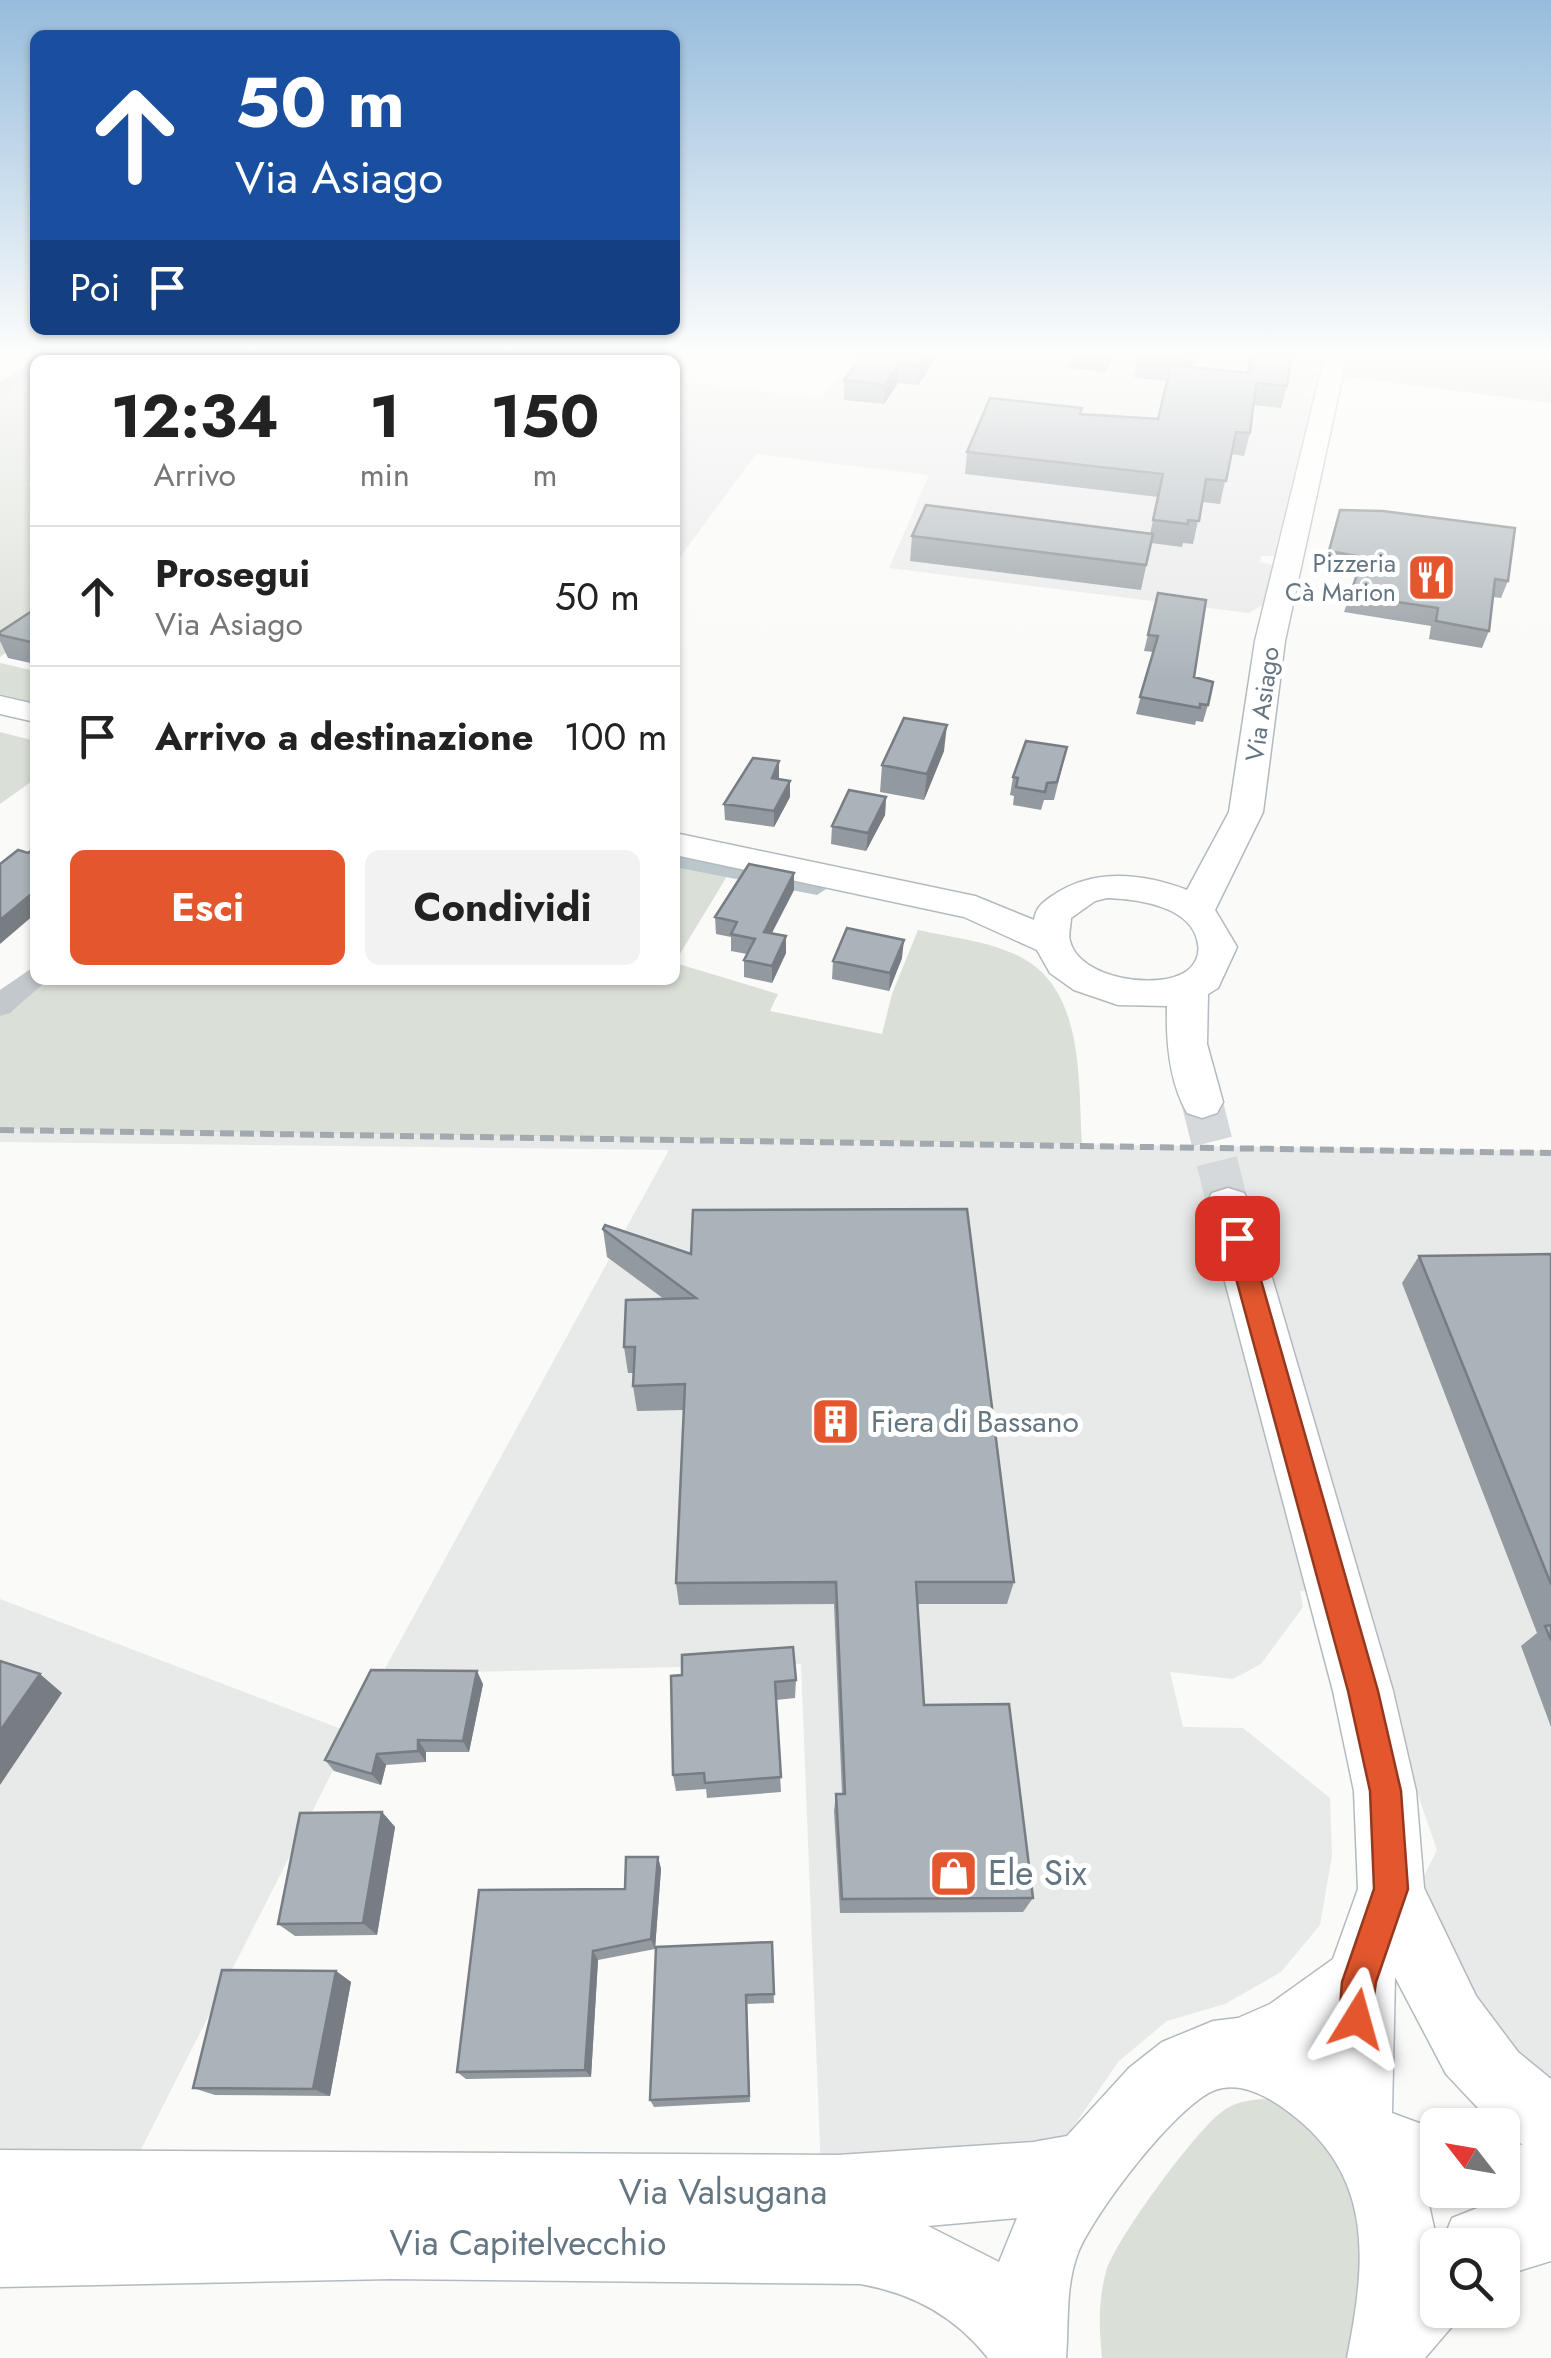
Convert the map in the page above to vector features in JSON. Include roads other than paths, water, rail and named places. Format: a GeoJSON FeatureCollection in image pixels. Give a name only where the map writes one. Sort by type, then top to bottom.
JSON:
{"type":"FeatureCollection","features":[{"type":"Feature","properties":{"kind":"main road","name":"Via Asiago"},"geometry":{"type":"LineString","coordinates":[[1196,911],[1210,873],[1238,836],[1246,812],[1270,641],[1312,461]]}},
{"type":"Feature","properties":{"kind":"main road"},"geometry":{"type":"LineString","coordinates":[[0,705],[30,712]]}},
{"type":"Feature","properties":{"kind":"main road"},"geometry":{"type":"LineString","coordinates":[[680,845],[976,908],[1049,942],[1059,960],[1078,976],[1133,995],[1186,1044]]}},
{"type":"Feature","properties":{"kind":"main road"},"geometry":{"type":"LineString","coordinates":[[1160,893],[1210,873]]}},
{"type":"Feature","properties":{"kind":"main road"},"geometry":{"type":"LineString","coordinates":[[976,908],[1064,902],[1107,887],[1160,893],[1196,911],[1211,927],[1219,944],[1217,962],[1206,977],[1188,989],[1133,995]]}},
{"type":"Feature","properties":{"kind":"main road"},"geometry":{"type":"LineString","coordinates":[[1049,942],[1053,913],[1064,902]]}},
{"type":"Feature","properties":{"kind":"main road"},"geometry":{"type":"LineString","coordinates":[[1188,989],[1186,1044],[1202,1102]]}},
{"type":"Feature","properties":{"kind":"main road"},"geometry":{"type":"LineString","coordinates":[[1228,1206],[1363,1691],[1386,1791],[1391,1889],[1447,2018],[1513,2096],[1551,2121]]}},
{"type":"Feature","properties":{"kind":"main road"},"geometry":{"type":"LineString","coordinates":[[1391,1889],[1359,1982],[1362,2131],[1389,2182],[1399,2227],[1405,2324]]}},
{"type":"Feature","properties":{"kind":"main road"},"geometry":{"type":"LineString","coordinates":[[1082,2170],[1162,2084],[1191,2064],[1238,2053],[1295,2029],[1359,1982]]}},
{"type":"Feature","properties":{"kind":"main road"},"geometry":{"type":"LineString","coordinates":[[1238,2053],[1264,2060],[1302,2079],[1362,2131],[1420,2158]]}},
{"type":"Feature","properties":{"kind":"main road","name":"Via Valsugana"},"geometry":{"type":"LineString","coordinates":[[0,2187],[400,2192],[925,2191],[1036,2180],[1082,2170]]}},
{"type":"Feature","properties":{"kind":"main road","name":"Via Capitelvecchio"},"geometry":{"type":"LineString","coordinates":[[1026,2348],[1032,2281],[1045,2236],[1082,2170]]}},
{"type":"Feature","properties":{"kind":"main road"},"geometry":{"type":"LineString","coordinates":[[1520,2182],[1551,2186]]}},
{"type":"Feature","properties":{"kind":"main road"},"geometry":{"type":"LineString","coordinates":[[1520,2232],[1551,2223]]}},
{"type":"Feature","properties":{"kind":"main road","name":"Via Capitelvecchio"},"geometry":{"type":"LineString","coordinates":[[0,2249],[391,2241],[860,2246],[899,2250],[987,2297],[1026,2348]]}},
{"type":"Feature","properties":{"kind":"street"},"geometry":{"type":"LineString","coordinates":[[0,1006],[30,979]]}},
{"type":"Feature","properties":{"kind":"waterway"},"geometry":{"type":"LineString","coordinates":[[680,861],[817,887]]}},
{"type":"Feature","properties":{"kind":"tunnel"},"geometry":{"type":"LineString","coordinates":[[1202,1102],[1228,1206]]}},
{"type":"Feature","properties":{"kind":"railway"},"geometry":{"type":"LineString","coordinates":[[0,1130],[1551,1153]]}},
{"type":"Feature","properties":{"kind":"place","name":"Pizzeria Cà Marion"},"geometry":{"type":"Point","coordinates":[1431,577]}},
{"type":"Feature","properties":{"kind":"place","name":"Fiera di Bassano"},"geometry":{"type":"Point","coordinates":[836,1421]}},
{"type":"Feature","properties":{"kind":"place","name":"Ele Six"},"geometry":{"type":"Point","coordinates":[953,1873]}}]}
